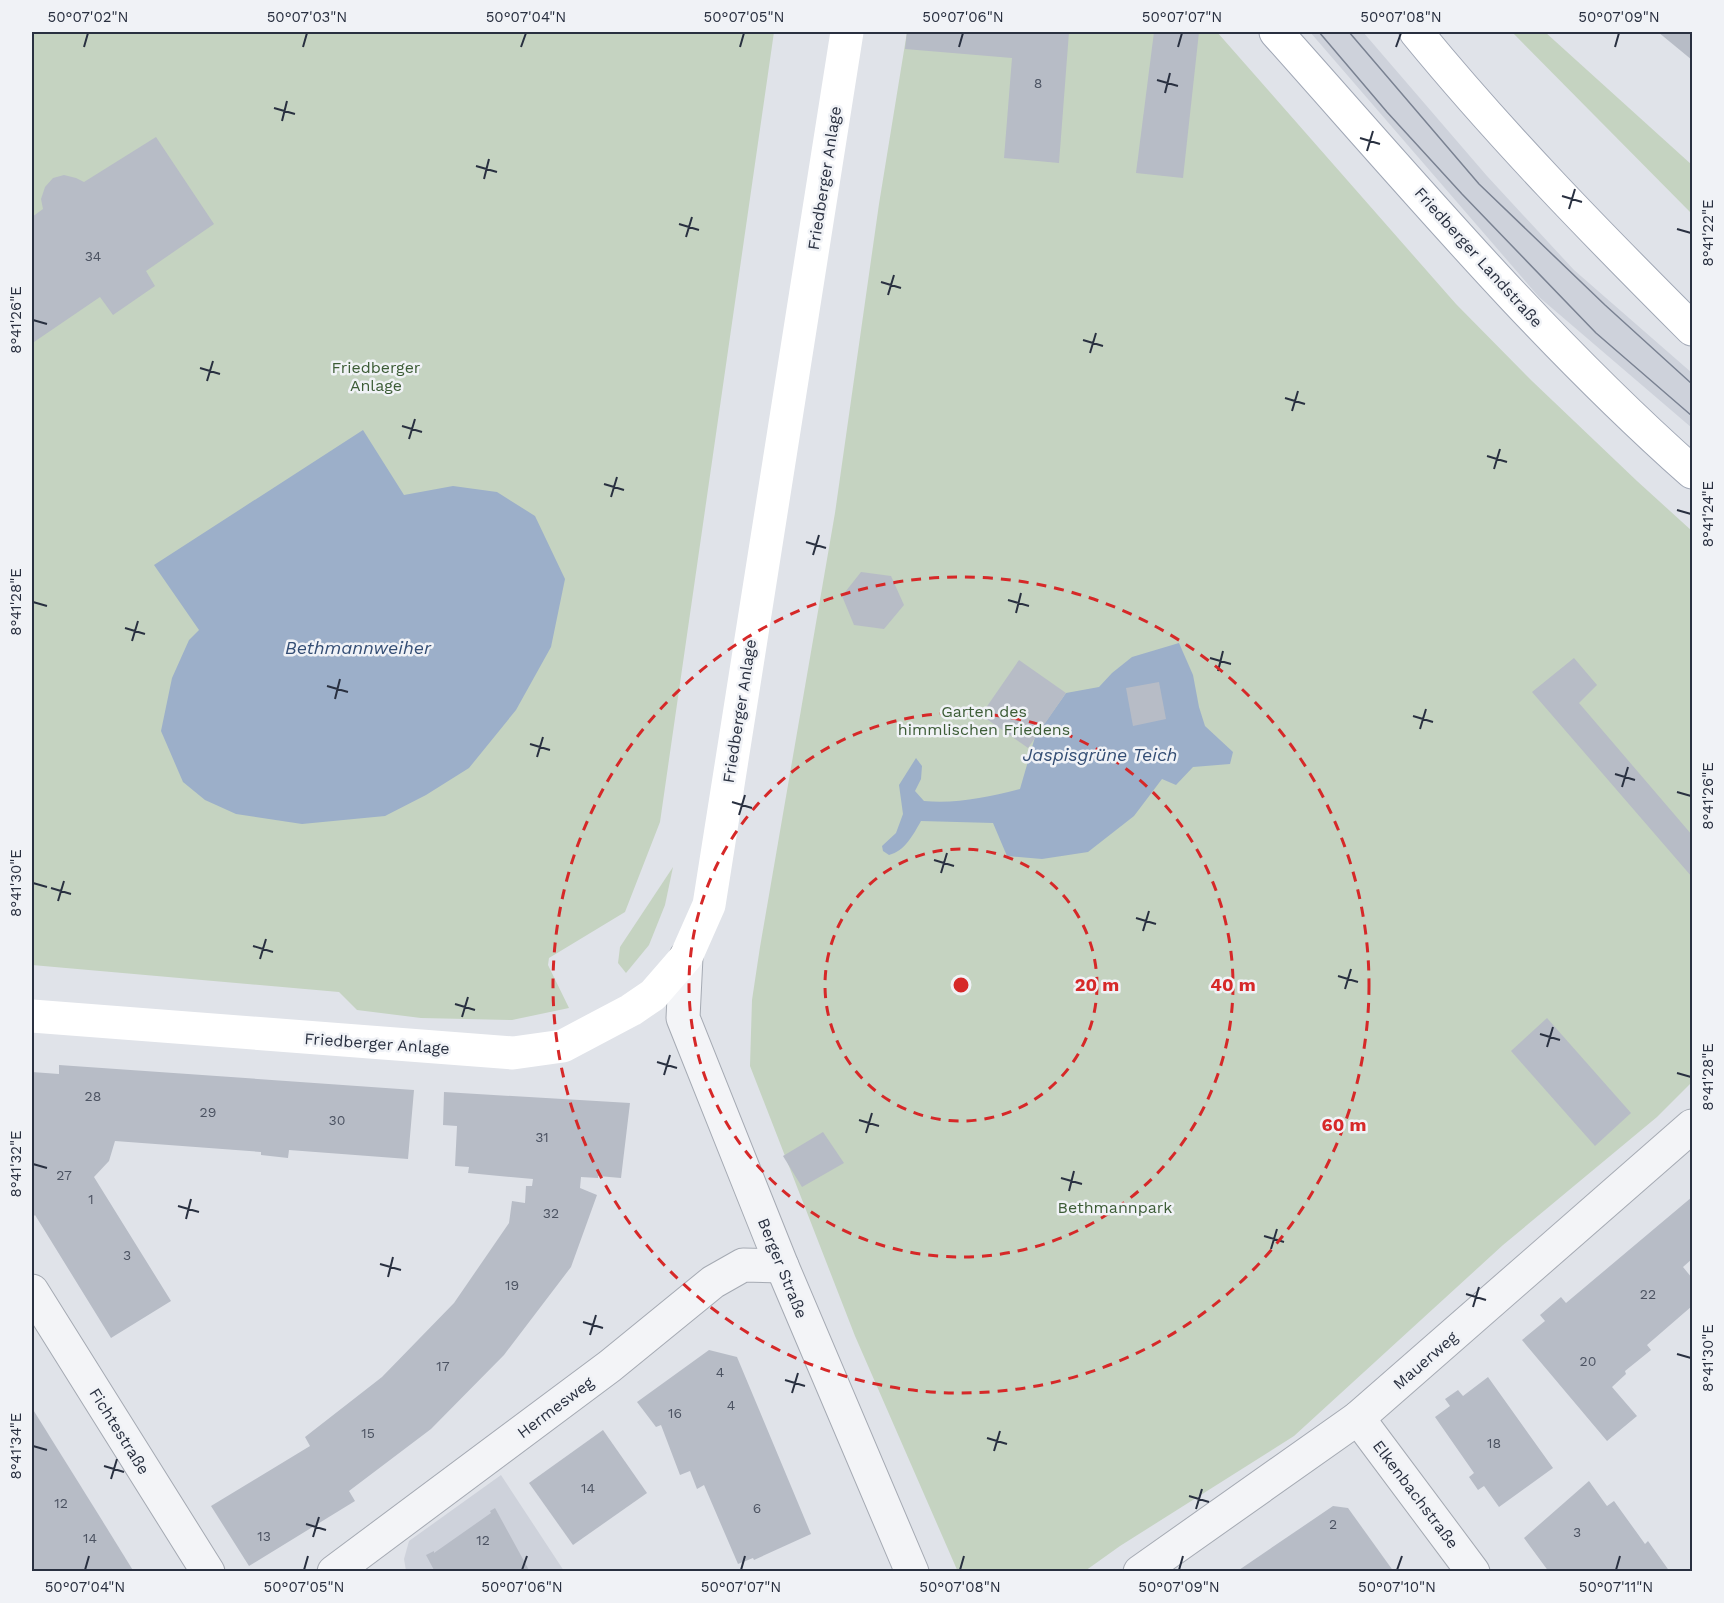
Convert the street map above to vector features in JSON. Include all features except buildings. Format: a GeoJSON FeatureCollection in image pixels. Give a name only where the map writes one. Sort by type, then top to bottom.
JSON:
{"type":"FeatureCollection","features":[{"type":"Feature","properties":{"kind":"main road"},"geometry":{"type":"LineString","coordinates":[[835,32],[836,98]]}},
{"type":"Feature","properties":{"kind":"main road","name":"Friedberger Anlage"},"geometry":{"type":"LineString","coordinates":[[32,1016],[513,1053],[563,1046],[610,1022],[653,995],[686,957],[709,905],[848,32]]}},
{"type":"Feature","properties":{"kind":"main road","name":"Friedberger Landstraße"},"geometry":{"type":"LineString","coordinates":[[1276,32],[1528,314],[1650,435],[1692,472]]}},
{"type":"Feature","properties":{"kind":"main road"},"geometry":{"type":"LineString","coordinates":[[1416,32],[1526,160],[1692,329]]}},
{"type":"Feature","properties":{"kind":"main road"},"geometry":{"type":"LineString","coordinates":[[1428,32],[1442,64]]}},
{"type":"Feature","properties":{"kind":"street","name":"Berger Straße"},"geometry":{"type":"LineString","coordinates":[[686,957],[683,1018],[782,1266],[912,1572]]}},
{"type":"Feature","properties":{"kind":"street","name":"Mauerweg"},"geometry":{"type":"LineString","coordinates":[[1140,1572],[1358,1418],[1692,1126]]}},
{"type":"Feature","properties":{"kind":"street","name":"Hermesweg"},"geometry":{"type":"LineString","coordinates":[[334,1572],[610,1365],[712,1282],[743,1265],[782,1266]]}},
{"type":"Feature","properties":{"kind":"street","name":"Fichtestraße"},"geometry":{"type":"LineString","coordinates":[[32,1291],[208,1572]]}},
{"type":"Feature","properties":{"kind":"street","name":"Elkenbachstraße"},"geometry":{"type":"LineString","coordinates":[[1358,1418],[1473,1572]]}},
{"type":"Feature","properties":{"kind":"shaded area"},"geometry":{"type":"Polygon","coordinates":[[[1310,32],[1363,32],[1487,176],[1574,270],[1692,373],[1692,428],[1539,297],[1310,32]]]}},
{"type":"Feature","properties":{"kind":"shaded area"},"geometry":{"type":"Polygon","coordinates":[[[501,1475],[564,1571],[406,1571],[404,1559],[409,1541],[501,1475]]]}},
{"type":"Feature","properties":{"kind":"green space","name":"Friedberger Anlage"},"geometry":{"type":"Polygon","coordinates":[[[32,32],[774,32],[660,822],[625,912],[549,958],[548,965],[569,1008],[512,1020],[421,1018],[357,1010],[339,992],[32,965],[32,32]]]}},
{"type":"Feature","properties":{"kind":"green space","name":"Bethmannpark"},"geometry":{"type":"Polygon","coordinates":[[[907,32],[1217,32],[1456,304],[1532,381],[1692,531],[1692,1082],[1657,1117],[1503,1245],[1294,1436],[1120,1546],[1085,1571],[958,1572],[855,1336],[750,1066],[752,1000],[760,947],[835,513],[879,204],[907,32]]]}},
{"type":"Feature","properties":{"kind":"green space"},"geometry":{"type":"Polygon","coordinates":[[[1512,32],[1545,32],[1692,165],[1692,214],[1512,32]]]}},
{"type":"Feature","properties":{"kind":"green space"},"geometry":{"type":"Polygon","coordinates":[[[673,867],[665,905],[649,945],[626,973],[618,963],[620,947],[673,867]]]}},
{"type":"Feature","properties":{"kind":"water","name":"Bethmannweiher"},"geometry":{"type":"Polygon","coordinates":[[[363,430],[404,495],[453,486],[497,492],[535,516],[565,579],[551,647],[516,710],[469,768],[426,795],[385,816],[302,824],[236,814],[205,800],[183,782],[161,731],[172,678],[189,640],[199,630],[154,565],[363,430]]]}},
{"type":"Feature","properties":{"kind":"water","name":"Jaspisgrüne Teich"},"geometry":{"type":"Polygon","coordinates":[[[1179,643],[1193,675],[1205,726],[1233,752],[1230,764],[1193,767],[1176,785],[1162,779],[1134,816],[1088,852],[1042,859],[1007,856],[993,823],[921,821],[900,850],[889,855],[883,851],[882,846],[896,833],[903,814],[899,785],[916,758],[922,766],[921,779],[915,791],[924,801],[960,801],[1020,789],[1035,737],[1066,693],[1099,687],[1132,657],[1179,643]]]}},
{"type":"Feature","properties":{"kind":"tram line"},"geometry":{"type":"LineString","coordinates":[[1319,32],[1387,112],[1462,194],[1596,333],[1692,416]]}},
{"type":"Feature","properties":{"kind":"tram line"},"geometry":{"type":"LineString","coordinates":[[1349,32],[1479,184],[1605,305],[1692,384]]}},
{"type":"Feature","properties":{"kind":"park label","name":"Garten des himmlischen Friedens"},"geometry":{"type":"Point","coordinates":[984,720]}}]}
